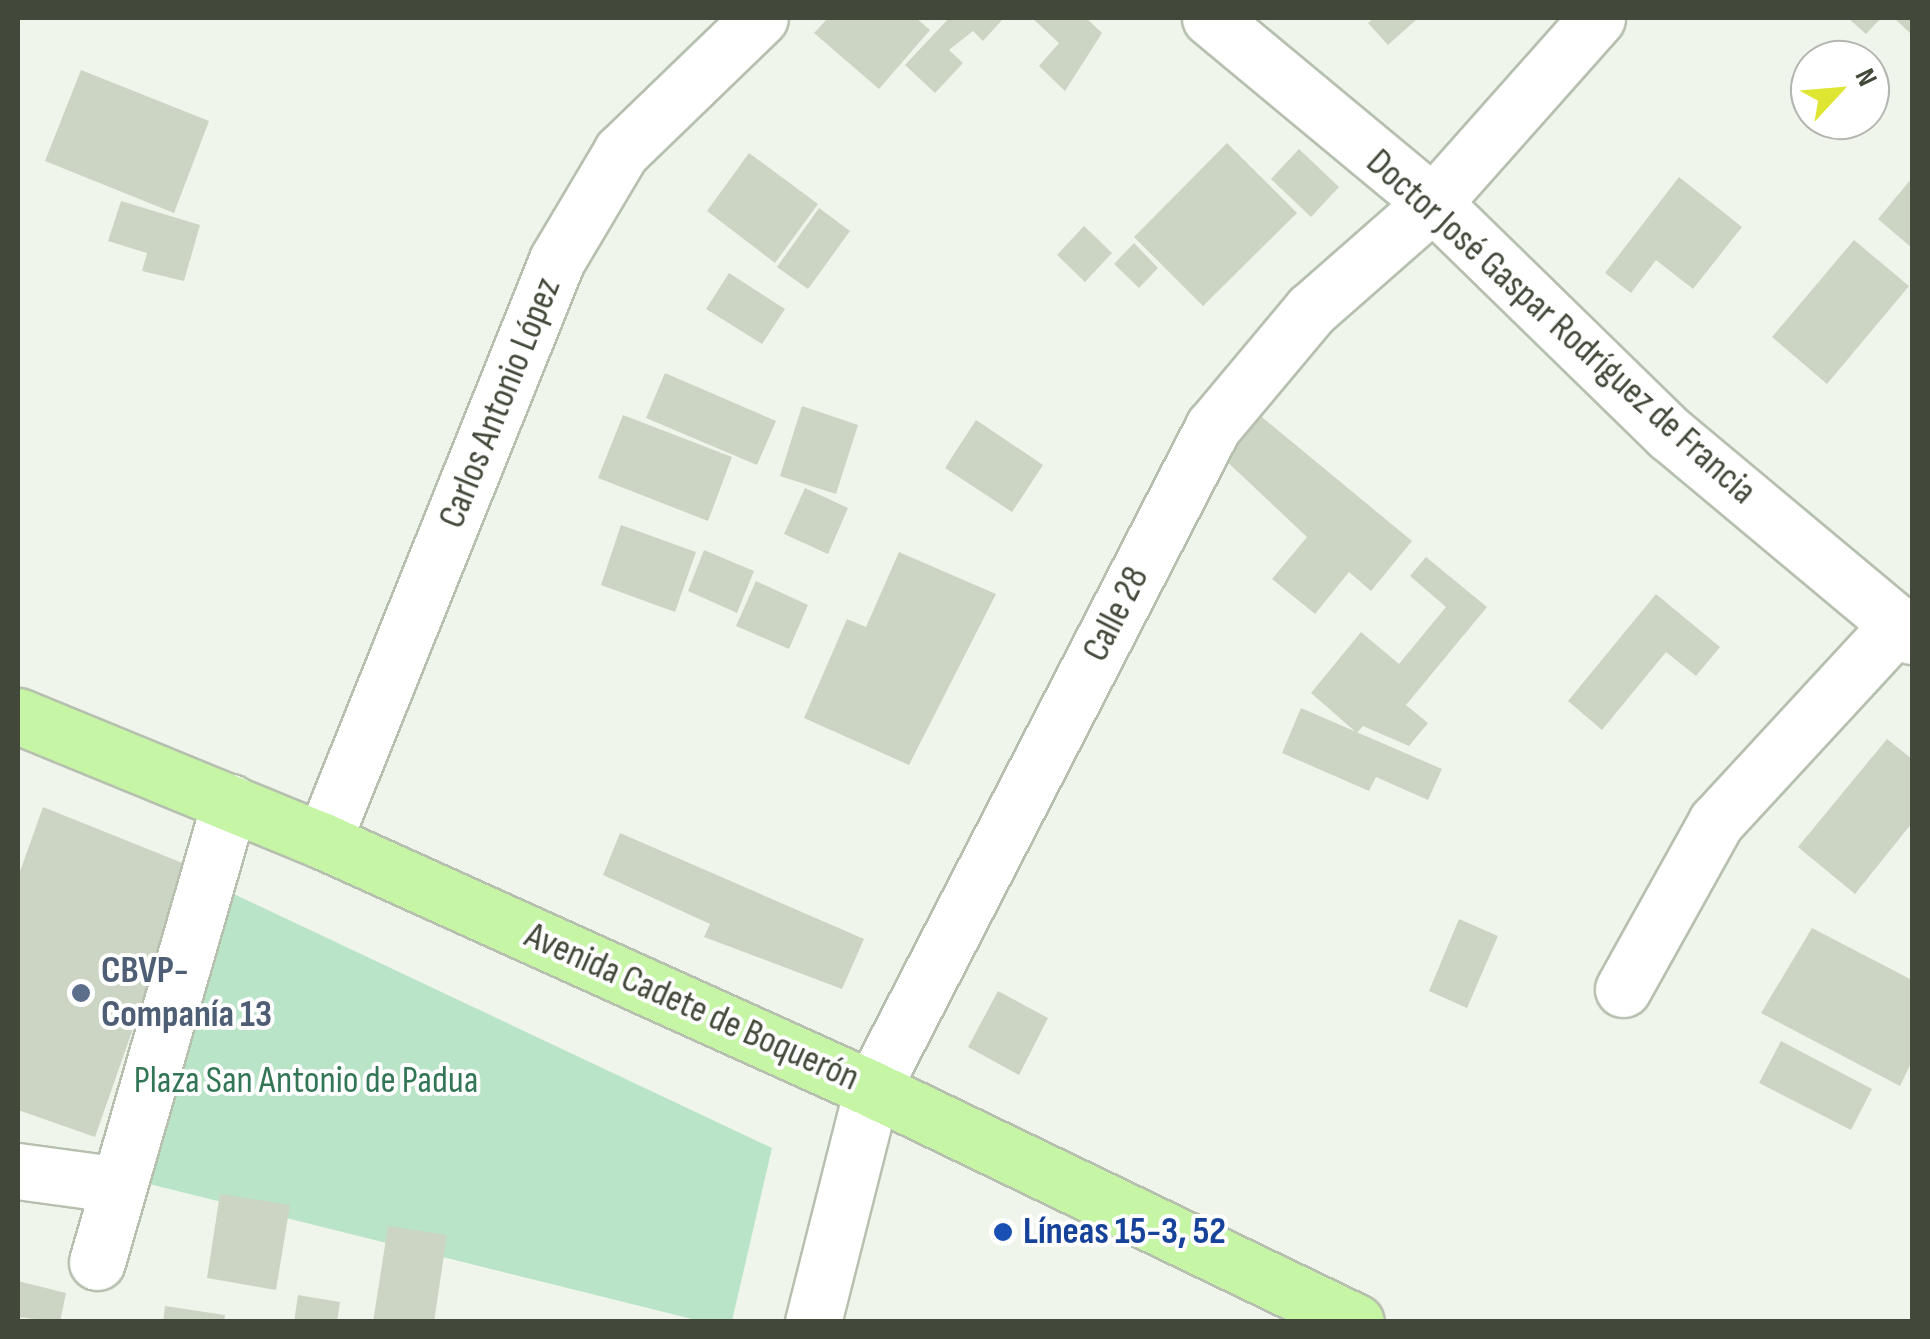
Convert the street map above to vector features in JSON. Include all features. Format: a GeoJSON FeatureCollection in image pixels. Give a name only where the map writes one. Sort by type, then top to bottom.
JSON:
{"type":"FeatureCollection","features":[{"type":"Feature","properties":{"kind":"main road","name":"Avenida Cadete de Boquerón"},"geometry":{"type":"LineString","coordinates":[[18,716],[322,841],[872,1089],[1356,1322]]}},
{"type":"Feature","properties":{"kind":"street","name":"Carlos Antonio López"},"geometry":{"type":"LineString","coordinates":[[322,841],[557,260],[621,152],[760,18]]}},
{"type":"Feature","properties":{"kind":"street","name":"Doctor José Gaspar Rodríguez de Francia"},"geometry":{"type":"LineString","coordinates":[[1210,18],[1432,203],[1670,434],[1906,630]]}},
{"type":"Feature","properties":{"kind":"street","name":"Calle 28"},"geometry":{"type":"LineString","coordinates":[[814,1322],[872,1089],[1212,427],[1311,310],[1432,203],[1598,18]]}},
{"type":"Feature","properties":{"kind":"street"},"geometry":{"type":"LineString","coordinates":[[1623,988],[1716,822],[1906,630]]}},
{"type":"Feature","properties":{"kind":"street"},"geometry":{"type":"LineString","coordinates":[[96,1262],[112,1184],[230,802]]}},
{"type":"Feature","properties":{"kind":"street"},"geometry":{"type":"LineString","coordinates":[[18,1171],[112,1184]]}},
{"type":"Feature","properties":{"kind":"green space","name":"Plaza San Antonio de Padua"},"geometry":{"type":"Polygon","coordinates":[[[219,887],[772,1148],[732,1321],[700,1321],[133,1180],[219,887]]]}},
{"type":"Feature","properties":{"kind":"building"},"geometry":{"type":"Polygon","coordinates":[[[828,18],[916,18],[930,30],[879,89],[814,33],[828,18]]]}},
{"type":"Feature","properties":{"kind":"building"},"geometry":{"type":"Polygon","coordinates":[[[949,18],[1002,20],[983,41],[973,31],[949,50],[963,63],[935,93],[905,65],[949,18]]]}},
{"type":"Feature","properties":{"kind":"building"},"geometry":{"type":"Polygon","coordinates":[[[1032,18],[1086,18],[1102,33],[1065,91],[1039,66],[1059,43],[1032,18]]]}},
{"type":"Feature","properties":{"kind":"building"},"geometry":{"type":"Polygon","coordinates":[[[1374,18],[1418,18],[1388,45],[1368,23],[1374,18]]]}},
{"type":"Feature","properties":{"kind":"building"},"geometry":{"type":"Polygon","coordinates":[[[1848,18],[1881,18],[1866,34],[1848,18]]]}},
{"type":"Feature","properties":{"kind":"building"},"geometry":{"type":"Polygon","coordinates":[[[1894,18],[1912,18],[1912,35],[1894,18]]]}},
{"type":"Feature","properties":{"kind":"building"},"geometry":{"type":"Polygon","coordinates":[[[81,70],[209,121],[174,213],[45,161],[81,70]]]}},
{"type":"Feature","properties":{"kind":"building"},"geometry":{"type":"Polygon","coordinates":[[[1227,143],[1297,213],[1203,306],[1134,237],[1227,143]]]}},
{"type":"Feature","properties":{"kind":"building"},"geometry":{"type":"Polygon","coordinates":[[[1299,149],[1339,187],[1311,217],[1271,179],[1299,149]]]}},
{"type":"Feature","properties":{"kind":"building"},"geometry":{"type":"Polygon","coordinates":[[[749,153],[818,204],[775,263],[707,211],[749,153]]]}},
{"type":"Feature","properties":{"kind":"building"},"geometry":{"type":"Polygon","coordinates":[[[1679,177],[1742,227],[1693,289],[1656,260],[1631,293],[1605,273],[1679,177]]]}},
{"type":"Feature","properties":{"kind":"building"},"geometry":{"type":"Polygon","coordinates":[[[1912,178],[1912,248],[1878,219],[1912,178]]]}},
{"type":"Feature","properties":{"kind":"building"},"geometry":{"type":"Polygon","coordinates":[[[121,201],[200,225],[184,281],[142,271],[147,253],[108,241],[121,201]]]}},
{"type":"Feature","properties":{"kind":"building"},"geometry":{"type":"Polygon","coordinates":[[[819,208],[850,231],[808,289],[777,267],[819,208]]]}},
{"type":"Feature","properties":{"kind":"building"},"geometry":{"type":"Polygon","coordinates":[[[1084,226],[1112,253],[1085,282],[1057,255],[1084,226]]]}},
{"type":"Feature","properties":{"kind":"building"},"geometry":{"type":"Polygon","coordinates":[[[1854,240],[1909,286],[1827,384],[1772,337],[1854,240]]]}},
{"type":"Feature","properties":{"kind":"building"},"geometry":{"type":"Polygon","coordinates":[[[1134,243],[1158,268],[1139,288],[1114,264],[1134,243]]]}},
{"type":"Feature","properties":{"kind":"building"},"geometry":{"type":"Polygon","coordinates":[[[729,273],[785,309],[762,344],[706,309],[729,273]]]}},
{"type":"Feature","properties":{"kind":"building"},"geometry":{"type":"Polygon","coordinates":[[[665,373],[776,421],[757,465],[646,418],[665,373]]]}},
{"type":"Feature","properties":{"kind":"building"},"geometry":{"type":"Polygon","coordinates":[[[802,406],[858,425],[836,494],[780,476],[802,406]]]}},
{"type":"Feature","properties":{"kind":"building"},"geometry":{"type":"Polygon","coordinates":[[[1257,413],[1412,541],[1371,591],[1349,572],[1315,614],[1272,579],[1307,537],[1221,456],[1257,413]]]}},
{"type":"Feature","properties":{"kind":"building"},"geometry":{"type":"Polygon","coordinates":[[[623,415],[732,457],[708,521],[598,478],[623,415]]]}},
{"type":"Feature","properties":{"kind":"building"},"geometry":{"type":"Polygon","coordinates":[[[976,420],[1043,465],[1012,512],[945,468],[976,420]]]}},
{"type":"Feature","properties":{"kind":"building"},"geometry":{"type":"Polygon","coordinates":[[[805,488],[848,508],[828,554],[784,534],[805,488]]]}},
{"type":"Feature","properties":{"kind":"building"},"geometry":{"type":"Polygon","coordinates":[[[621,525],[696,552],[675,612],[601,585],[621,525]]]}},
{"type":"Feature","properties":{"kind":"building"},"geometry":{"type":"Polygon","coordinates":[[[704,550],[754,571],[737,613],[688,591],[704,550]]]}},
{"type":"Feature","properties":{"kind":"building"},"geometry":{"type":"Polygon","coordinates":[[[899,552],[996,594],[909,765],[804,718],[847,619],[866,627],[899,552]]]}},
{"type":"Feature","properties":{"kind":"building"},"geometry":{"type":"Polygon","coordinates":[[[1426,557],[1487,607],[1406,705],[1428,723],[1409,746],[1363,726],[1357,733],[1311,693],[1361,632],[1399,664],[1446,607],[1410,576],[1426,557]]]}},
{"type":"Feature","properties":{"kind":"building"},"geometry":{"type":"Polygon","coordinates":[[[756,581],[808,605],[789,649],[736,626],[756,581]]]}},
{"type":"Feature","properties":{"kind":"building"},"geometry":{"type":"Polygon","coordinates":[[[1656,594],[1720,647],[1696,676],[1666,652],[1602,730],[1568,701],[1656,594]]]}},
{"type":"Feature","properties":{"kind":"building"},"geometry":{"type":"Polygon","coordinates":[[[1301,708],[1442,769],[1428,800],[1376,777],[1369,791],[1282,753],[1301,708]]]}},
{"type":"Feature","properties":{"kind":"building"},"geometry":{"type":"Polygon","coordinates":[[[1887,739],[1912,759],[1912,823],[1855,894],[1798,847],[1887,739]]]}},
{"type":"Feature","properties":{"kind":"building","name":"CBVP- Companía 13"},"geometry":{"type":"Polygon","coordinates":[[[43,807],[190,866],[95,1137],[18,1110],[18,877],[43,807]]]}},
{"type":"Feature","properties":{"kind":"building"},"geometry":{"type":"Polygon","coordinates":[[[620,833],[864,939],[842,989],[704,937],[710,924],[603,875],[620,833]]]}},
{"type":"Feature","properties":{"kind":"building"},"geometry":{"type":"Polygon","coordinates":[[[1459,919],[1498,936],[1467,1008],[1429,991],[1459,919]]]}},
{"type":"Feature","properties":{"kind":"building"},"geometry":{"type":"Polygon","coordinates":[[[1812,928],[1912,980],[1912,1061],[1900,1086],[1761,1013],[1812,928]]]}},
{"type":"Feature","properties":{"kind":"building"},"geometry":{"type":"Polygon","coordinates":[[[998,991],[1048,1018],[1019,1075],[968,1047],[998,991]]]}},
{"type":"Feature","properties":{"kind":"building"},"geometry":{"type":"Polygon","coordinates":[[[1781,1041],[1872,1089],[1851,1130],[1759,1083],[1781,1041]]]}},
{"type":"Feature","properties":{"kind":"building"},"geometry":{"type":"Polygon","coordinates":[[[220,1194],[290,1205],[276,1290],[207,1278],[220,1194]]]}},
{"type":"Feature","properties":{"kind":"building"},"geometry":{"type":"Polygon","coordinates":[[[388,1226],[447,1235],[434,1322],[373,1322],[388,1226]]]}},
{"type":"Feature","properties":{"kind":"building"},"geometry":{"type":"Polygon","coordinates":[[[18,1281],[66,1293],[60,1322],[18,1317],[18,1281]]]}},
{"type":"Feature","properties":{"kind":"building"},"geometry":{"type":"Polygon","coordinates":[[[298,1295],[340,1302],[337,1322],[294,1322],[298,1295]]]}},
{"type":"Feature","properties":{"kind":"building"},"geometry":{"type":"Polygon","coordinates":[[[165,1306],[225,1315],[224,1322],[163,1322],[165,1306]]]}},
{"type":"Feature","properties":{"kind":"place","name":"CBVP- Companía 13"},"geometry":{"type":"Point","coordinates":[81,993]}},
{"type":"Feature","properties":{"kind":"place","name":"Líneas 15-3, 52"},"geometry":{"type":"Point","coordinates":[1003,1232]}}]}
